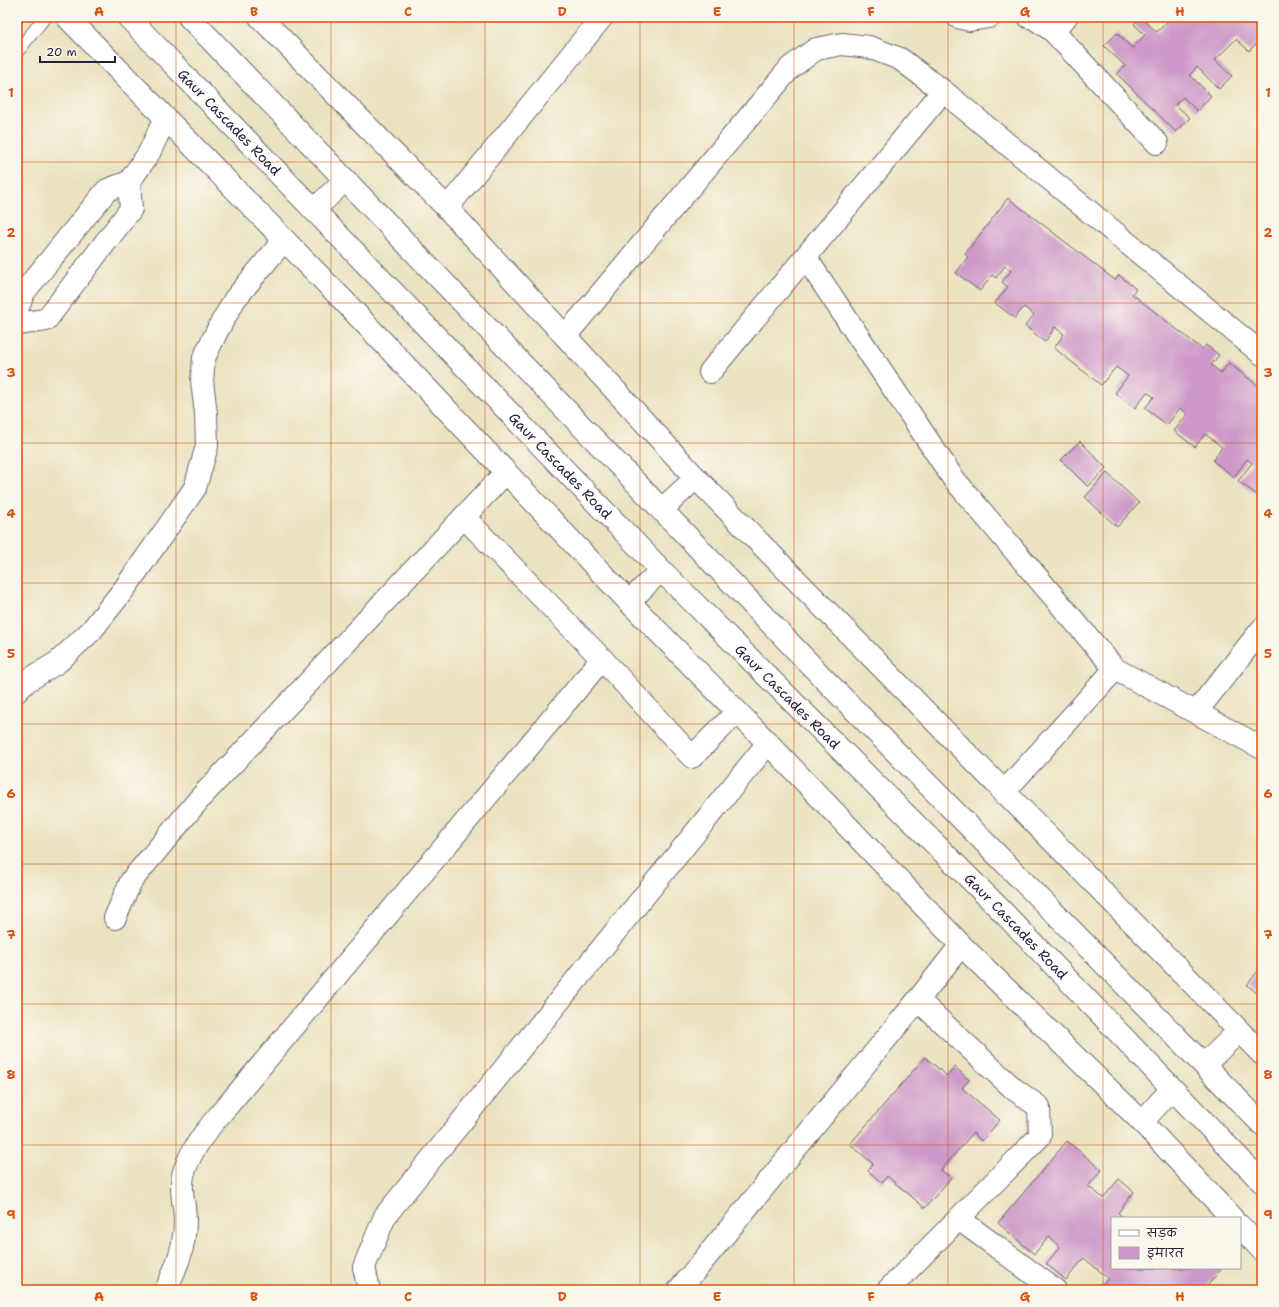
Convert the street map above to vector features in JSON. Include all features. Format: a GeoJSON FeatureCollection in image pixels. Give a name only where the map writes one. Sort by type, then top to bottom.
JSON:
{"type":"FeatureCollection","features":[{"type":"Feature","properties":{"kind":"street"},"geometry":{"type":"LineString","coordinates":[[67,17],[284,240],[629,602],[768,743],[961,945],[1142,1122],[1231,1217]]}},
{"type":"Feature","properties":{"kind":"street","name":"Gaur Cascades Road"},"geometry":{"type":"LineString","coordinates":[[128,17],[661,570],[998,907],[1262,1182]]}},
{"type":"Feature","properties":{"kind":"street"},"geometry":{"type":"LineString","coordinates":[[189,17],[661,510],[994,853],[1205,1064],[1262,1124]]}},
{"type":"Feature","properties":{"kind":"street"},"geometry":{"type":"LineString","coordinates":[[260,17],[447,208],[566,335],[696,478],[1003,793],[1238,1032],[1262,1054]]}},
{"type":"Feature","properties":{"kind":"street"},"geometry":{"type":"LineString","coordinates":[[447,208],[602,17]]}},
{"type":"Feature","properties":{"kind":"street"},"geometry":{"type":"LineString","coordinates":[[958,17],[970,20],[989,17]]}},
{"type":"Feature","properties":{"kind":"street"},"geometry":{"type":"LineString","coordinates":[[1029,17],[1059,24],[1157,143]]}},
{"type":"Feature","properties":{"kind":"street"},"geometry":{"type":"LineString","coordinates":[[566,335],[790,68],[816,49],[842,44],[869,47],[900,59],[944,91],[1262,354]]}},
{"type":"Feature","properties":{"kind":"street"},"geometry":{"type":"LineString","coordinates":[[710,372],[944,91]]}},
{"type":"Feature","properties":{"kind":"street"},"geometry":{"type":"LineString","coordinates":[[17,310],[24,292],[107,190],[129,182],[149,153],[165,119]]}},
{"type":"Feature","properties":{"kind":"street"},"geometry":{"type":"LineString","coordinates":[[314,210],[345,180]]}},
{"type":"Feature","properties":{"kind":"street"},"geometry":{"type":"LineString","coordinates":[[17,324],[46,320],[131,209],[129,182]]}},
{"type":"Feature","properties":{"kind":"street"},"geometry":{"type":"LineString","coordinates":[[17,691],[27,681],[58,662],[91,631],[125,588],[195,488],[207,446],[206,414],[202,381],[204,358],[235,299],[284,240]]}},
{"type":"Feature","properties":{"kind":"street"},"geometry":{"type":"LineString","coordinates":[[806,258],[953,478],[1115,669],[1262,748]]}},
{"type":"Feature","properties":{"kind":"street"},"geometry":{"type":"LineString","coordinates":[[115,918],[131,881],[202,797],[506,472]]}},
{"type":"Feature","properties":{"kind":"street"},"geometry":{"type":"LineString","coordinates":[[661,510],[696,478]]}},
{"type":"Feature","properties":{"kind":"street"},"geometry":{"type":"LineString","coordinates":[[464,517],[602,659],[692,757],[737,712]]}},
{"type":"Feature","properties":{"kind":"street"},"geometry":{"type":"LineString","coordinates":[[629,602],[661,570]]}},
{"type":"Feature","properties":{"kind":"street"},"geometry":{"type":"LineString","coordinates":[[1196,712],[1262,629]]}},
{"type":"Feature","properties":{"kind":"street"},"geometry":{"type":"LineString","coordinates":[[166,1290],[183,1250],[185,1219],[181,1191],[184,1170],[196,1147],[239,1092],[602,659]]}},
{"type":"Feature","properties":{"kind":"street"},"geometry":{"type":"LineString","coordinates":[[1003,793],[1115,669]]}},
{"type":"Feature","properties":{"kind":"street"},"geometry":{"type":"LineString","coordinates":[[368,1290],[364,1267],[385,1216],[768,743]]}},
{"type":"Feature","properties":{"kind":"street"},"geometry":{"type":"LineString","coordinates":[[679,1290],[918,1000],[961,945]]}},
{"type":"Feature","properties":{"kind":"street"},"geometry":{"type":"LineString","coordinates":[[888,1290],[1040,1136],[1039,1107],[1014,1089],[918,1000]]}},
{"type":"Feature","properties":{"kind":"street"},"geometry":{"type":"LineString","coordinates":[[1205,1064],[1238,1032]]}},
{"type":"Feature","properties":{"kind":"street"},"geometry":{"type":"LineString","coordinates":[[1142,1122],[1172,1089]]}},
{"type":"Feature","properties":{"kind":"street"},"geometry":{"type":"LineString","coordinates":[[959,1219],[1055,1290]]}},
{"type":"Feature","properties":{"kind":"street"},"geometry":{"type":"LineString","coordinates":[[1241,1227],[1262,1250]]}},
{"type":"Feature","properties":{"kind":"lane"},"geometry":{"type":"LineString","coordinates":[[17,52],[46,17]]}},
{"type":"Feature","properties":{"kind":"building"},"geometry":{"type":"Polygon","coordinates":[[[1140,17],[1157,32],[1168,21],[1164,17],[1262,17],[1262,38],[1249,51],[1236,39],[1215,60],[1232,76],[1219,89],[1197,67],[1190,75],[1211,96],[1197,111],[1183,97],[1175,104],[1190,118],[1176,132],[1117,74],[1125,66],[1104,46],[1117,33],[1132,48],[1145,35],[1134,24],[1140,17]]]}},
{"type":"Feature","properties":{"kind":"building"},"geometry":{"type":"Polygon","coordinates":[[[1008,198],[1115,280],[1119,275],[1136,289],[1132,294],[1202,349],[1206,345],[1219,355],[1211,365],[1221,373],[1229,363],[1262,389],[1262,495],[1260,497],[1238,481],[1252,463],[1247,459],[1234,477],[1213,461],[1222,447],[1205,434],[1195,447],[1174,431],[1188,414],[1180,408],[1167,425],[1145,408],[1154,397],[1147,392],[1135,408],[1115,393],[1128,376],[1116,367],[1101,385],[1054,348],[1064,334],[1055,327],[1045,342],[1025,326],[1034,315],[1024,307],[1015,318],[995,303],[1008,287],[1002,282],[1011,271],[1005,266],[996,278],[992,275],[980,291],[956,273],[968,257],[965,254],[1008,198]]]}},
{"type":"Feature","properties":{"kind":"building"},"geometry":{"type":"Polygon","coordinates":[[[1080,441],[1106,468],[1088,487],[1061,460],[1080,441]]]}},
{"type":"Feature","properties":{"kind":"building"},"geometry":{"type":"Polygon","coordinates":[[[1107,473],[1139,503],[1117,527],[1085,497],[1107,473]]]}},
{"type":"Feature","properties":{"kind":"building"},"geometry":{"type":"Polygon","coordinates":[[[1262,966],[1262,997],[1247,985],[1262,966]]]}},
{"type":"Feature","properties":{"kind":"building"},"geometry":{"type":"Polygon","coordinates":[[[925,1057],[947,1076],[955,1067],[969,1080],[962,1088],[1000,1120],[982,1141],[973,1133],[941,1170],[951,1178],[925,1208],[887,1176],[882,1183],[868,1171],[873,1164],[850,1144],[925,1057]]]}},
{"type":"Feature","properties":{"kind":"building"},"geometry":{"type":"Polygon","coordinates":[[[1067,1141],[1102,1170],[1088,1186],[1103,1198],[1119,1179],[1134,1192],[1118,1213],[1123,1217],[1111,1217],[1111,1269],[1221,1269],[1204,1290],[1098,1290],[1108,1278],[1084,1258],[1066,1280],[1046,1264],[1060,1247],[1049,1237],[1034,1254],[998,1223],[1067,1141]]]}}]}
